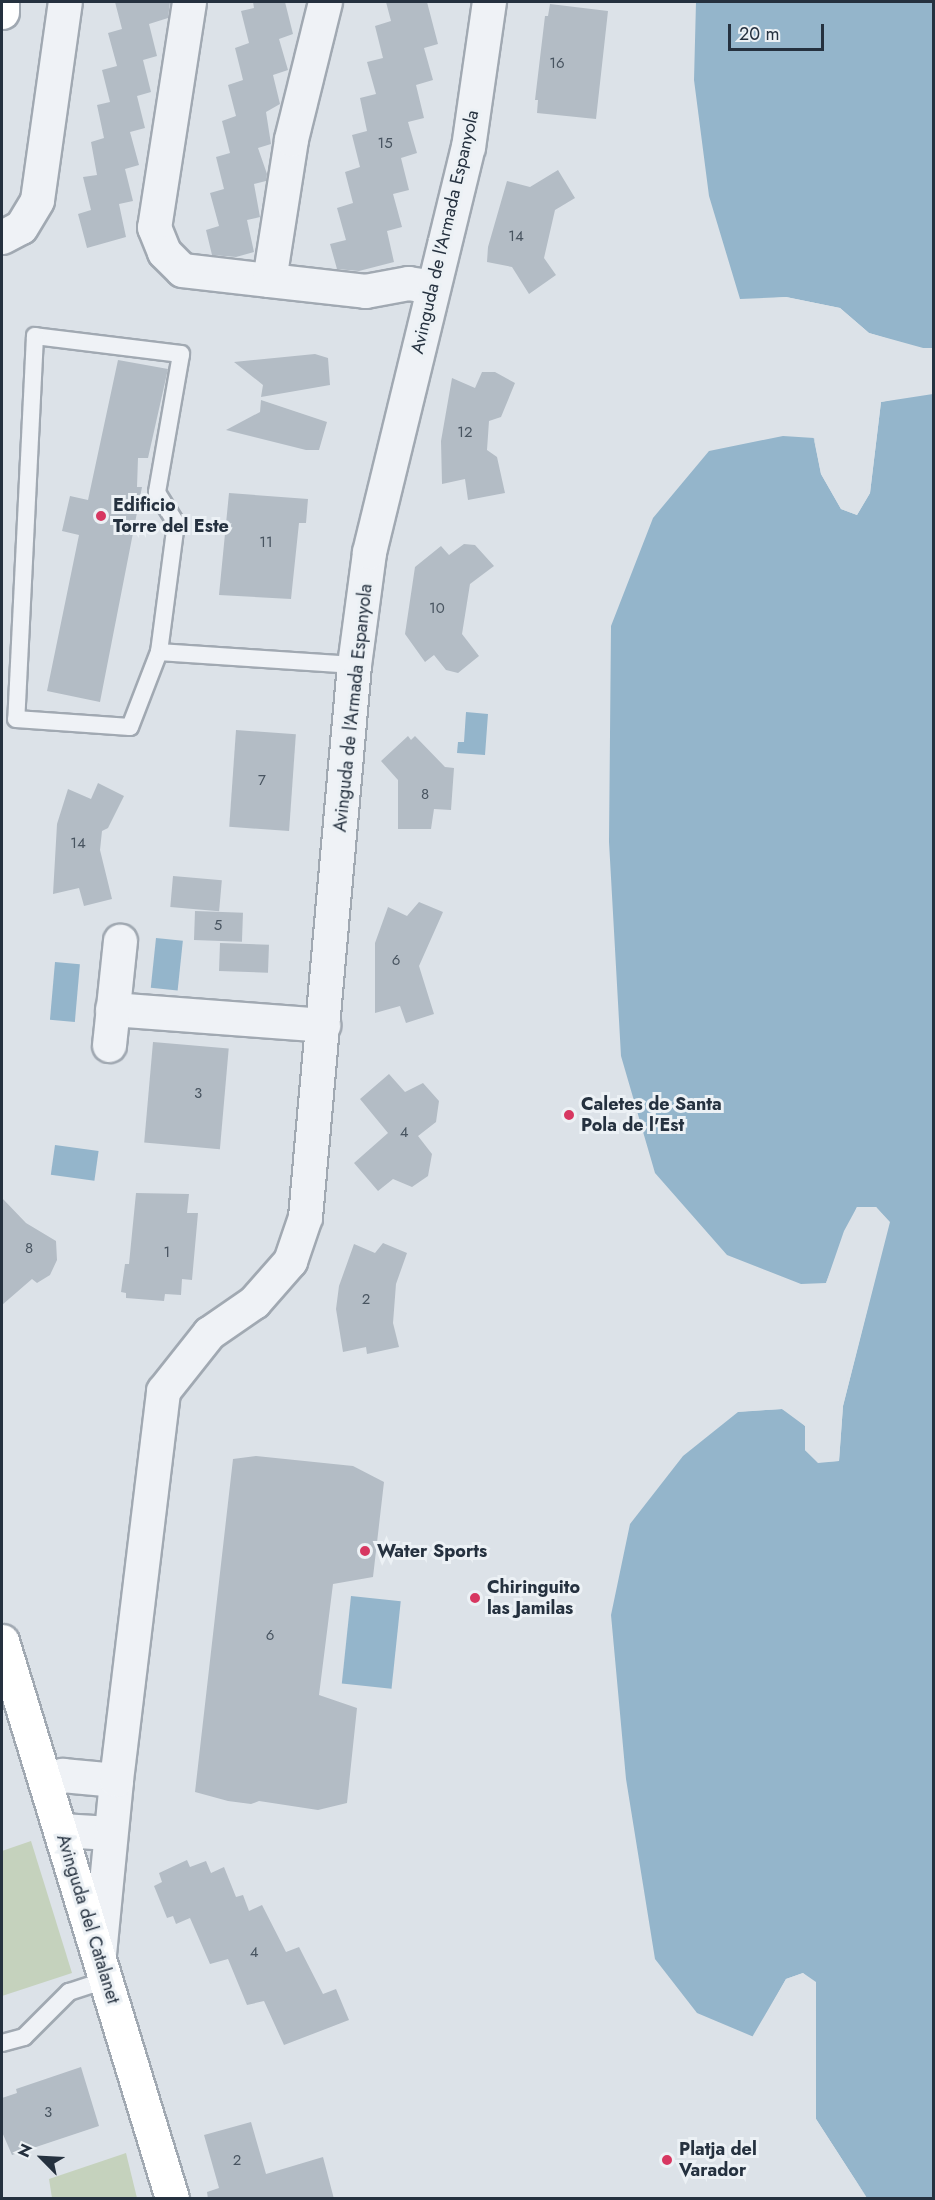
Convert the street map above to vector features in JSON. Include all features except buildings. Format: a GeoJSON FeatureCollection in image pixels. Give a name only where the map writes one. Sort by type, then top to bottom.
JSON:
{"type":"FeatureCollection","features":[{"type":"Feature","properties":{"kind":"street"},"geometry":{"type":"LineString","coordinates":[[2,2],[2,12]]}},
{"type":"Feature","properties":{"kind":"street"},"geometry":{"type":"LineString","coordinates":[[2,237],[21,227],[37,200],[65,2]]}},
{"type":"Feature","properties":{"kind":"street"},"geometry":{"type":"LineString","coordinates":[[189,2],[154,227],[164,252],[182,270],[365,291],[408,283],[433,287]]}},
{"type":"Feature","properties":{"kind":"street"},"geometry":{"type":"LineString","coordinates":[[269,280],[291,139],[325,2]]}},
{"type":"Feature","properties":{"kind":"street","name":"Avinguda de l'Armada Espanyola"},"geometry":{"type":"LineString","coordinates":[[116,1780],[163,1391],[173,1374],[209,1333],[254,1302],[290,1261],[305,1217],[354,665],[369,552],[468,147],[489,2]]}},
{"type":"Feature","properties":{"kind":"street"},"geometry":{"type":"LineString","coordinates":[[109,1045],[120,941]]}},
{"type":"Feature","properties":{"kind":"street"},"geometry":{"type":"LineString","coordinates":[[112,1009],[322,1025]]}},
{"type":"Feature","properties":{"kind":"street","name":"Avinguda del Catalanet"},"geometry":{"type":"LineString","coordinates":[[4,1661],[48,1784],[172,2199]]}},
{"type":"Feature","properties":{"kind":"street"},"geometry":{"type":"LineString","coordinates":[[48,1784],[62,1775],[116,1780],[110,1833],[103,1967]]}},
{"type":"Feature","properties":{"kind":"street"},"geometry":{"type":"LineString","coordinates":[[61,1830],[110,1833]]}},
{"type":"Feature","properties":{"kind":"lane"},"geometry":{"type":"LineString","coordinates":[[35,336],[181,354],[157,492],[177,523],[159,652],[130,727],[16,719],[35,336]]}},
{"type":"Feature","properties":{"kind":"lane"},"geometry":{"type":"LineString","coordinates":[[159,652],[354,665]]}},
{"type":"Feature","properties":{"kind":"lane"},"geometry":{"type":"LineString","coordinates":[[2,2043],[24,2037],[69,1992],[103,1967]]}},
{"type":"Feature","properties":{"kind":"green space"},"geometry":{"type":"Polygon","coordinates":[[[31,1841],[72,1973],[2,1996],[2,1851],[31,1841]]]}},
{"type":"Feature","properties":{"kind":"green space"},"geometry":{"type":"Polygon","coordinates":[[[126,2153],[137,2198],[52,2198],[49,2179],[126,2153]]]}},
{"type":"Feature","properties":{"kind":"water"},"geometry":{"type":"Polygon","coordinates":[[[696,2],[933,2],[933,348],[918,348],[869,333],[840,308],[786,297],[740,299],[709,196],[694,80],[696,2]]]}},
{"type":"Feature","properties":{"kind":"water"},"geometry":{"type":"Polygon","coordinates":[[[933,394],[933,2198],[867,2198],[816,2119],[816,1982],[803,1973],[786,1979],[754,2037],[697,2013],[655,1959],[626,1779],[611,1615],[630,1524],[683,1456],[738,1412],[782,1409],[805,1426],[805,1450],[818,1462],[839,1461],[843,1406],[889,1222],[876,1207],[857,1207],[826,1283],[801,1284],[727,1255],[655,1173],[621,1056],[609,842],[611,626],[653,518],[709,451],[783,436],[814,438],[821,474],[841,509],[857,515],[870,493],[881,402],[933,394]]]}},
{"type":"Feature","properties":{"kind":"water"},"geometry":{"type":"Polygon","coordinates":[[[466,712],[488,714],[485,755],[457,753],[458,742],[464,742],[466,712]]]}},
{"type":"Feature","properties":{"kind":"water"},"geometry":{"type":"Polygon","coordinates":[[[156,938],[183,941],[178,991],[151,988],[156,938]]]}},
{"type":"Feature","properties":{"kind":"water"},"geometry":{"type":"Polygon","coordinates":[[[55,962],[80,964],[75,1022],[50,1020],[55,962]]]}},
{"type":"Feature","properties":{"kind":"water"},"geometry":{"type":"Polygon","coordinates":[[[55,1145],[99,1151],[94,1181],[51,1175],[55,1145]]]}},
{"type":"Feature","properties":{"kind":"water"},"geometry":{"type":"Polygon","coordinates":[[[351,1596],[401,1601],[392,1689],[342,1684],[351,1596]]]}},
{"type":"Feature","properties":{"kind":"pier"},"geometry":{"type":"Polygon","coordinates":[[[786,297],[840,308],[869,333],[934,351],[917,350],[868,336],[839,311],[786,300],[737,301],[786,297]]]}},
{"type":"Feature","properties":{"kind":"pier"},"geometry":{"type":"Polygon","coordinates":[[[934,391],[881,402],[870,493],[857,515],[841,509],[821,474],[813,435],[824,473],[843,507],[855,511],[867,492],[879,401],[934,391]]]}},
{"type":"Feature","properties":{"kind":"pier"},"geometry":{"type":"Polygon","coordinates":[[[857,1207],[876,1207],[890,1222],[843,1406],[839,1461],[818,1463],[805,1450],[805,1426],[796,1416],[782,1409],[733,1412],[783,1406],[798,1414],[807,1425],[808,1449],[819,1459],[836,1458],[840,1406],[886,1223],[875,1210],[859,1210],[825,1286],[844,1231],[857,1207]]]}},
{"type":"Feature","properties":{"kind":"pier"},"geometry":{"type":"Polygon","coordinates":[[[803,1973],[811,1983],[803,1976],[789,1982],[757,2039],[751,2039],[786,1979],[803,1973]]]}},
{"type":"Feature","properties":{"kind":"pier"},"geometry":{"type":"Polygon","coordinates":[[[813,1985],[815,1987],[816,2119],[867,2198],[813,2119],[813,1985]]]}},
{"type":"Feature","properties":{"kind":"place","name":"Edificio Torre del Este"},"geometry":{"type":"Point","coordinates":[101,516]}},
{"type":"Feature","properties":{"kind":"place","name":"Caletes de Santa Pola de l'Est"},"geometry":{"type":"Point","coordinates":[569,1115]}},
{"type":"Feature","properties":{"kind":"place","name":"Water Sports"},"geometry":{"type":"Point","coordinates":[365,1551]}},
{"type":"Feature","properties":{"kind":"place","name":"Chiringuito las Jamilas"},"geometry":{"type":"Point","coordinates":[475,1598]}},
{"type":"Feature","properties":{"kind":"place","name":"Platja del Varador"},"geometry":{"type":"Point","coordinates":[667,2160]}}]}
